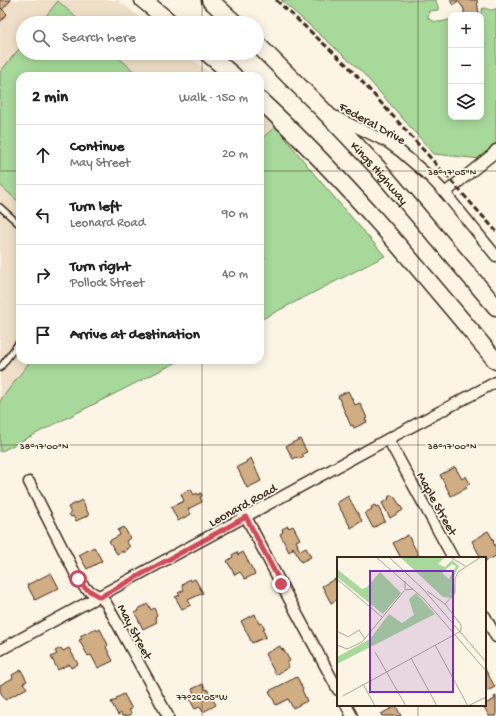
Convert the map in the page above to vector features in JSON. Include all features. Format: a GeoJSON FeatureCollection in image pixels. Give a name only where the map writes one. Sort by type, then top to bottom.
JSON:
{"type":"FeatureCollection","features":[{"type":"Feature","properties":{"kind":"highway"},"geometry":{"type":"LineString","coordinates":[[143,0],[162,16]]}},
{"type":"Feature","properties":{"kind":"highway"},"geometry":{"type":"LineString","coordinates":[[210,0],[227,16]]}},
{"type":"Feature","properties":{"kind":"highway","name":"Kings Highway"},"geometry":{"type":"LineString","coordinates":[[264,51],[376,166],[496,307]]}},
{"type":"Feature","properties":{"kind":"highway"},"geometry":{"type":"LineString","coordinates":[[209,60],[213,72]]}},
{"type":"Feature","properties":{"kind":"highway"},"geometry":{"type":"LineString","coordinates":[[215,60],[229,72]]}},
{"type":"Feature","properties":{"kind":"highway"},"geometry":{"type":"LineString","coordinates":[[264,106],[325,164],[496,361]]}},
{"type":"Feature","properties":{"kind":"street","name":"Federal Drive"},"geometry":{"type":"LineString","coordinates":[[322,109],[387,142],[401,152],[431,178],[445,193],[496,256]]}},
{"type":"Feature","properties":{"kind":"street"},"geometry":{"type":"LineString","coordinates":[[445,193],[496,150]]}},
{"type":"Feature","properties":{"kind":"street","name":"Leonard Road"},"geometry":{"type":"LineString","coordinates":[[0,650],[496,382]]}},
{"type":"Feature","properties":{"kind":"street","name":"Maple Street"},"geometry":{"type":"LineString","coordinates":[[388,439],[452,557]]}},
{"type":"Feature","properties":{"kind":"street","name":"May Street"},"geometry":{"type":"LineString","coordinates":[[29,482],[78,579],[85,588],[100,597],[106,603],[168,716]]}},
{"type":"Feature","properties":{"kind":"street"},"geometry":{"type":"LineString","coordinates":[[246,517],[337,688]]}},
{"type":"Feature","properties":{"kind":"street"},"geometry":{"type":"LineString","coordinates":[[486,618],[496,637]]}},
{"type":"Feature","properties":{"kind":"street"},"geometry":{"type":"LineString","coordinates":[[347,706],[352,716]]}},
{"type":"Feature","properties":{"kind":"lane"},"geometry":{"type":"LineString","coordinates":[[0,207],[16,221]]}},
{"type":"Feature","properties":{"kind":"lane"},"geometry":{"type":"LineString","coordinates":[[0,368],[16,346]]}},
{"type":"Feature","properties":{"kind":"shaded area"},"geometry":{"type":"Polygon","coordinates":[[[0,0],[118,0],[138,16],[16,16],[16,60],[194,60],[209,72],[16,72],[16,364],[28,364],[0,401],[0,0]]]}},
{"type":"Feature","properties":{"kind":"shaded area"},"geometry":{"type":"Polygon","coordinates":[[[264,116],[276,126],[264,136],[264,116]]]}},
{"type":"Feature","properties":{"kind":"green space"},"geometry":{"type":"Polygon","coordinates":[[[281,0],[436,0],[438,10],[429,11],[428,18],[439,22],[448,20],[448,120],[484,120],[484,12],[481,12],[484,8],[492,10],[496,8],[496,144],[481,159],[434,154],[361,71],[281,0]]]}},
{"type":"Feature","properties":{"kind":"green space"},"geometry":{"type":"Polygon","coordinates":[[[58,1],[74,16],[46,16],[58,1]]]}},
{"type":"Feature","properties":{"kind":"green space"},"geometry":{"type":"Polygon","coordinates":[[[16,53],[16,60],[122,60],[135,72],[16,72],[16,199],[0,185],[0,72],[16,53]]]}},
{"type":"Feature","properties":{"kind":"green space"},"geometry":{"type":"Polygon","coordinates":[[[276,126],[314,174],[385,256],[264,318],[265,259],[264,136],[276,126]]]}},
{"type":"Feature","properties":{"kind":"green space"},"geometry":{"type":"Polygon","coordinates":[[[28,364],[173,364],[0,452],[0,401],[28,364]]]}},
{"type":"Feature","properties":{"kind":"building"},"geometry":{"type":"Polygon","coordinates":[[[0,0],[11,0],[0,12],[0,0]]]}},
{"type":"Feature","properties":{"kind":"building"},"geometry":{"type":"Polygon","coordinates":[[[450,0],[477,0],[479,12],[464,12],[464,9],[458,1],[453,5],[450,0]]]}},
{"type":"Feature","properties":{"kind":"building"},"geometry":{"type":"Polygon","coordinates":[[[0,7],[7,14],[0,22],[0,7]]]}},
{"type":"Feature","properties":{"kind":"building"},"geometry":{"type":"Polygon","coordinates":[[[348,391],[355,405],[360,403],[367,418],[365,419],[367,422],[354,428],[353,425],[351,426],[338,396],[348,391]]]}},
{"type":"Feature","properties":{"kind":"building"},"geometry":{"type":"Polygon","coordinates":[[[300,439],[307,452],[302,454],[304,456],[298,459],[297,457],[293,459],[286,446],[300,439]]]}},
{"type":"Feature","properties":{"kind":"building"},"geometry":{"type":"Polygon","coordinates":[[[251,458],[261,481],[247,488],[237,467],[247,462],[246,461],[251,458]]]}},
{"type":"Feature","properties":{"kind":"building"},"geometry":{"type":"Polygon","coordinates":[[[455,467],[462,479],[466,476],[470,484],[465,486],[467,488],[451,496],[440,475],[455,467]]]}},
{"type":"Feature","properties":{"kind":"building"},"geometry":{"type":"Polygon","coordinates":[[[191,489],[194,495],[201,493],[202,496],[200,497],[202,502],[188,509],[191,514],[178,521],[171,507],[184,501],[181,494],[191,489]]]}},
{"type":"Feature","properties":{"kind":"building"},"geometry":{"type":"Polygon","coordinates":[[[392,495],[403,510],[390,518],[382,503],[389,499],[388,497],[392,495]]]}},
{"type":"Feature","properties":{"kind":"building"},"geometry":{"type":"Polygon","coordinates":[[[348,496],[362,521],[351,528],[337,503],[348,496]]]}},
{"type":"Feature","properties":{"kind":"building"},"geometry":{"type":"Polygon","coordinates":[[[82,500],[89,515],[76,521],[73,516],[71,517],[69,514],[71,513],[68,507],[82,500]]]}},
{"type":"Feature","properties":{"kind":"building"},"geometry":{"type":"Polygon","coordinates":[[[375,505],[376,507],[378,506],[385,521],[373,528],[365,513],[372,509],[371,507],[375,505]]]}},
{"type":"Feature","properties":{"kind":"building"},"geometry":{"type":"Polygon","coordinates":[[[288,526],[289,528],[293,526],[300,539],[296,541],[300,551],[306,548],[311,557],[301,562],[293,547],[293,549],[289,552],[280,534],[283,532],[282,529],[288,526]]]}},
{"type":"Feature","properties":{"kind":"building"},"geometry":{"type":"Polygon","coordinates":[[[124,527],[130,538],[126,541],[130,547],[123,553],[123,551],[117,554],[109,541],[120,535],[118,530],[124,527]]]}},
{"type":"Feature","properties":{"kind":"building"},"geometry":{"type":"Polygon","coordinates":[[[488,531],[496,548],[496,556],[486,561],[486,557],[480,557],[472,541],[488,531]]]}},
{"type":"Feature","properties":{"kind":"building"},"geometry":{"type":"Polygon","coordinates":[[[408,535],[419,556],[400,557],[393,543],[408,535]]]}},
{"type":"Feature","properties":{"kind":"building"},"geometry":{"type":"Polygon","coordinates":[[[94,547],[102,561],[87,569],[79,555],[94,547]]]}},
{"type":"Feature","properties":{"kind":"building"},"geometry":{"type":"Polygon","coordinates":[[[237,552],[238,555],[243,552],[255,574],[245,579],[240,572],[235,575],[227,561],[237,552]]]}},
{"type":"Feature","properties":{"kind":"building"},"geometry":{"type":"Polygon","coordinates":[[[51,573],[59,588],[35,600],[27,585],[51,573]]]}},
{"type":"Feature","properties":{"kind":"building"},"geometry":{"type":"Polygon","coordinates":[[[190,579],[191,581],[195,579],[203,593],[188,600],[191,605],[182,609],[175,597],[180,595],[178,593],[184,590],[182,585],[190,579]]]}},
{"type":"Feature","properties":{"kind":"building"},"geometry":{"type":"Polygon","coordinates":[[[335,579],[337,582],[337,600],[331,603],[322,586],[335,579]]]}},
{"type":"Feature","properties":{"kind":"building"},"geometry":{"type":"Polygon","coordinates":[[[148,604],[151,610],[154,608],[157,615],[155,617],[157,622],[143,629],[135,613],[139,611],[138,609],[148,604]]]}},
{"type":"Feature","properties":{"kind":"building"},"geometry":{"type":"Polygon","coordinates":[[[255,614],[259,624],[262,623],[265,629],[263,630],[266,637],[252,643],[241,621],[255,614]]]}},
{"type":"Feature","properties":{"kind":"building"},"geometry":{"type":"Polygon","coordinates":[[[96,628],[97,631],[100,629],[108,645],[106,647],[113,661],[98,668],[91,655],[88,656],[79,640],[82,639],[80,636],[96,628]]]}},
{"type":"Feature","properties":{"kind":"building"},"geometry":{"type":"Polygon","coordinates":[[[280,646],[290,661],[287,663],[289,667],[276,675],[265,654],[280,646]]]}},
{"type":"Feature","properties":{"kind":"building"},"geometry":{"type":"Polygon","coordinates":[[[61,648],[63,651],[69,648],[78,664],[71,668],[69,664],[58,670],[51,657],[57,654],[55,651],[61,648]]]}},
{"type":"Feature","properties":{"kind":"building"},"geometry":{"type":"Polygon","coordinates":[[[21,670],[27,681],[23,683],[27,688],[5,700],[0,691],[0,685],[13,678],[12,675],[21,670]]]}},
{"type":"Feature","properties":{"kind":"building"},"geometry":{"type":"Polygon","coordinates":[[[486,671],[495,687],[486,692],[486,671]]]}},
{"type":"Feature","properties":{"kind":"building"},"geometry":{"type":"Polygon","coordinates":[[[297,677],[307,701],[293,708],[288,699],[276,705],[269,691],[297,677]]]}},
{"type":"Feature","properties":{"kind":"building"},"geometry":{"type":"Polygon","coordinates":[[[203,684],[216,705],[203,712],[200,707],[195,709],[190,700],[195,697],[192,689],[203,684]]]}},
{"type":"Feature","properties":{"kind":"building"},"geometry":{"type":"Polygon","coordinates":[[[124,694],[132,709],[129,710],[132,714],[127,716],[122,716],[121,713],[118,715],[111,702],[117,700],[116,698],[124,694]]]}},
{"type":"Feature","properties":{"kind":"building"},"geometry":{"type":"Polygon","coordinates":[[[496,696],[496,716],[489,716],[484,706],[486,706],[486,704],[495,699],[494,697],[496,696]]]}},
{"type":"Feature","properties":{"kind":"building"},"geometry":{"type":"Polygon","coordinates":[[[396,706],[401,716],[382,716],[381,714],[396,706]]]}},
{"type":"Feature","properties":{"kind":"railway"},"geometry":{"type":"LineString","coordinates":[[276,0],[348,66],[496,231]]}},
{"type":"Feature","properties":{"kind":"route"},"geometry":{"type":"LineString","coordinates":[[78,579],[85,588],[100,597],[246,517],[281,584]]}}]}
